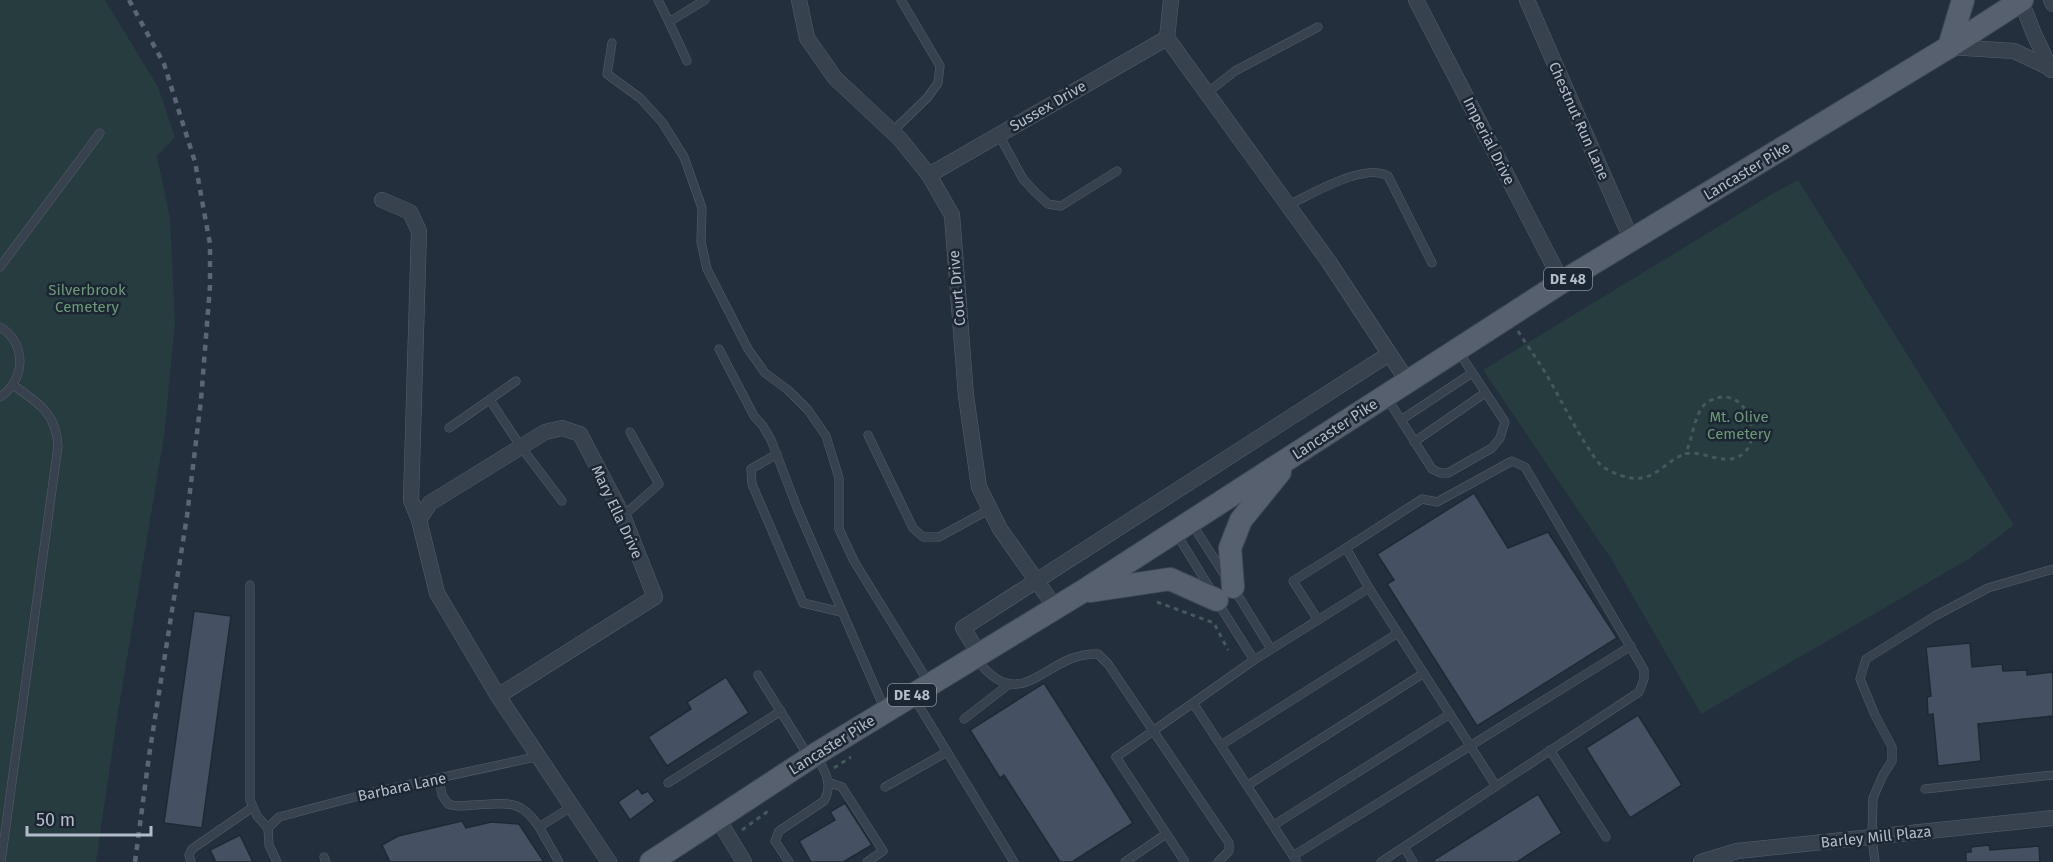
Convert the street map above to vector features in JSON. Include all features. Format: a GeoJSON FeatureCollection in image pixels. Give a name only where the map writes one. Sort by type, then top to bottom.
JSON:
{"type":"FeatureCollection","features":[{"type":"Feature","properties":{"kind":"main road"},"geometry":{"type":"LineString","coordinates":[[1949,47],[1963,0]]}},
{"type":"Feature","properties":{"kind":"main road","name":"Lancaster Pike"},"geometry":{"type":"LineString","coordinates":[[651,862],[718,819],[817,762],[886,711],[1080,593],[1562,282],[1949,47],[2022,0]]}},
{"type":"Feature","properties":{"kind":"main road"},"geometry":{"type":"LineString","coordinates":[[1080,593],[1170,579],[1225,593],[1230,548],[1241,520],[1292,457]]}},
{"type":"Feature","properties":{"kind":"street","name":"Court Drive"},"geometry":{"type":"LineString","coordinates":[[799,0],[807,38],[835,78],[892,132],[929,175],[952,215],[966,396],[979,487],[1000,529],[1055,607]]}},
{"type":"Feature","properties":{"kind":"street"},"geometry":{"type":"LineString","coordinates":[[1171,0],[1167,38],[1329,262],[1408,382]]}},
{"type":"Feature","properties":{"kind":"street","name":"Imperial Drive"},"geometry":{"type":"LineString","coordinates":[[1416,0],[1562,282]]}},
{"type":"Feature","properties":{"kind":"street","name":"Chestnut Run Lane"},"geometry":{"type":"LineString","coordinates":[[1527,0],[1632,241]]}},
{"type":"Feature","properties":{"kind":"street"},"geometry":{"type":"LineString","coordinates":[[2022,0],[2051,70]]}},
{"type":"Feature","properties":{"kind":"street"},"geometry":{"type":"LineString","coordinates":[[2051,0],[2053,4]]}},
{"type":"Feature","properties":{"kind":"street","name":"Sussex Drive"},"geometry":{"type":"LineString","coordinates":[[929,175],[1167,38]]}},
{"type":"Feature","properties":{"kind":"street"},"geometry":{"type":"LineString","coordinates":[[1949,47],[2014,51],[2051,70]]}},
{"type":"Feature","properties":{"kind":"street"},"geometry":{"type":"LineString","coordinates":[[382,200],[410,212],[419,231],[411,500],[419,520],[436,593],[498,696],[609,862]]}},
{"type":"Feature","properties":{"kind":"street"},"geometry":{"type":"LineString","coordinates":[[977,655],[963,628],[1389,354]]}},
{"type":"Feature","properties":{"kind":"street","name":"Mary Ella Drive"},"geometry":{"type":"LineString","coordinates":[[419,520],[430,503],[545,432],[562,428],[580,434],[623,516],[655,597],[498,696]]}},
{"type":"Feature","properties":{"kind":"street","name":"Barley Mill Plaza"},"geometry":{"type":"LineString","coordinates":[[1701,862],[1737,851],[2053,818]]}},
{"type":"Feature","properties":{"kind":"street"},"geometry":{"type":"LineString","coordinates":[[718,819],[744,862]]}},
{"type":"Feature","properties":{"kind":"lane"},"geometry":{"type":"LineString","coordinates":[[658,0],[687,61]]}},
{"type":"Feature","properties":{"kind":"lane"},"geometry":{"type":"LineString","coordinates":[[669,22],[705,0]]}},
{"type":"Feature","properties":{"kind":"lane"},"geometry":{"type":"LineString","coordinates":[[892,132],[927,98],[938,83],[939,66],[901,0]]}},
{"type":"Feature","properties":{"kind":"lane"},"geometry":{"type":"LineString","coordinates":[[1207,93],[1235,71],[1318,27]]}},
{"type":"Feature","properties":{"kind":"lane"},"geometry":{"type":"LineString","coordinates":[[612,43],[607,74],[640,98],[662,122],[684,157],[702,208],[701,242],[707,269],[748,349],[765,373],[788,390],[808,410],[826,436],[839,478],[839,529],[921,689],[947,752],[1014,862]]}},
{"type":"Feature","properties":{"kind":"lane"},"geometry":{"type":"LineString","coordinates":[[0,267],[100,133]]}},
{"type":"Feature","properties":{"kind":"lane"},"geometry":{"type":"LineString","coordinates":[[999,135],[1023,179],[1048,204],[1061,206],[1117,171]]}},
{"type":"Feature","properties":{"kind":"lane"},"geometry":{"type":"LineString","coordinates":[[1288,206],[1348,178],[1378,172],[1384,173],[1388,176],[1432,263]]}},
{"type":"Feature","properties":{"kind":"lane"},"geometry":{"type":"LineString","coordinates":[[0,327],[12,337],[20,354],[19,373],[13,385],[0,396]]}},
{"type":"Feature","properties":{"kind":"lane"},"geometry":{"type":"LineString","coordinates":[[719,350],[754,416],[771,440],[841,612],[886,711]]}},
{"type":"Feature","properties":{"kind":"lane"},"geometry":{"type":"LineString","coordinates":[[1386,396],[1432,469],[1440,473],[1448,473],[1492,448],[1500,438],[1505,422],[1457,351]]}},
{"type":"Feature","properties":{"kind":"lane"},"geometry":{"type":"LineString","coordinates":[[1401,420],[1472,373]]}},
{"type":"Feature","properties":{"kind":"lane"},"geometry":{"type":"LineString","coordinates":[[449,428],[516,381]]}},
{"type":"Feature","properties":{"kind":"lane"},"geometry":{"type":"LineString","coordinates":[[1,862],[58,446],[51,417],[37,402],[13,385]]}},
{"type":"Feature","properties":{"kind":"lane"},"geometry":{"type":"LineString","coordinates":[[1414,442],[1485,393]]}},
{"type":"Feature","properties":{"kind":"lane"},"geometry":{"type":"LineString","coordinates":[[490,400],[521,447],[562,501]]}},
{"type":"Feature","properties":{"kind":"lane"},"geometry":{"type":"LineString","coordinates":[[623,516],[659,484],[630,432]]}},
{"type":"Feature","properties":{"kind":"lane"},"geometry":{"type":"LineString","coordinates":[[868,435],[913,528],[923,537],[939,537],[990,509]]}},
{"type":"Feature","properties":{"kind":"lane"},"geometry":{"type":"LineString","coordinates":[[777,454],[752,469],[752,484],[803,603],[841,612]]}},
{"type":"Feature","properties":{"kind":"lane"},"geometry":{"type":"LineString","coordinates":[[1318,620],[1293,581],[1422,499],[1437,502],[1512,461],[1525,467],[1644,670],[1644,679],[1639,692],[1381,862]]}},
{"type":"Feature","properties":{"kind":"lane"},"geometry":{"type":"LineString","coordinates":[[1183,527],[1225,593],[1271,649]]}},
{"type":"Feature","properties":{"kind":"lane"},"geometry":{"type":"LineString","coordinates":[[1183,527],[1225,593],[1254,660]]}},
{"type":"Feature","properties":{"kind":"lane"},"geometry":{"type":"LineString","coordinates":[[1346,548],[1369,588],[1497,786]]}},
{"type":"Feature","properties":{"kind":"lane"},"geometry":{"type":"LineString","coordinates":[[1875,862],[1872,837],[1873,798],[1892,761],[1892,747],[1860,679],[1866,659],[1935,616],[1988,588],[2053,569]]}},
{"type":"Feature","properties":{"kind":"lane"},"geometry":{"type":"LineString","coordinates":[[250,585],[249,800],[257,816],[268,828],[269,844],[277,862]]}},
{"type":"Feature","properties":{"kind":"lane"},"geometry":{"type":"LineString","coordinates":[[1185,862],[1116,757],[1254,660],[1369,588]]}},
{"type":"Feature","properties":{"kind":"lane"},"geometry":{"type":"LineString","coordinates":[[1221,745],[1398,633]]}},
{"type":"Feature","properties":{"kind":"lane"},"geometry":{"type":"LineString","coordinates":[[1193,703],[1274,825],[1294,860],[1630,646]]}},
{"type":"Feature","properties":{"kind":"lane"},"geometry":{"type":"LineString","coordinates":[[977,655],[987,672],[997,681],[1008,685],[1021,684],[1066,661],[1087,654],[1098,654],[1108,664],[1229,843],[1230,851],[1218,862]]}},
{"type":"Feature","properties":{"kind":"lane"},"geometry":{"type":"LineString","coordinates":[[1248,785],[1424,674]]}},
{"type":"Feature","properties":{"kind":"lane"},"geometry":{"type":"LineString","coordinates":[[758,675],[828,782],[828,794],[824,801],[779,831],[775,841],[789,862]]}},
{"type":"Feature","properties":{"kind":"lane"},"geometry":{"type":"LineString","coordinates":[[964,720],[1008,685]]}},
{"type":"Feature","properties":{"kind":"lane"},"geometry":{"type":"LineString","coordinates":[[668,783],[781,711]]}},
{"type":"Feature","properties":{"kind":"lane"},"geometry":{"type":"LineString","coordinates":[[1274,825],[1450,714]]}},
{"type":"Feature","properties":{"kind":"lane"},"geometry":{"type":"LineString","coordinates":[[1550,750],[1606,837]]}},
{"type":"Feature","properties":{"kind":"lane"},"geometry":{"type":"LineString","coordinates":[[885,787],[947,752]]}},
{"type":"Feature","properties":{"kind":"lane","name":"Barbara Lane"},"geometry":{"type":"LineString","coordinates":[[268,828],[279,817],[370,793],[540,756]]}},
{"type":"Feature","properties":{"kind":"lane"},"geometry":{"type":"LineString","coordinates":[[1925,789],[2053,775]]}},
{"type":"Feature","properties":{"kind":"lane"},"geometry":{"type":"LineString","coordinates":[[439,778],[442,795],[448,804],[521,806],[531,814],[559,862]]}},
{"type":"Feature","properties":{"kind":"lane"},"geometry":{"type":"LineString","coordinates":[[828,782],[842,787],[883,851],[869,862]]}},
{"type":"Feature","properties":{"kind":"lane"},"geometry":{"type":"LineString","coordinates":[[539,827],[573,806]]}},
{"type":"Feature","properties":{"kind":"lane"},"geometry":{"type":"LineString","coordinates":[[191,862],[189,855],[192,849],[253,807]]}},
{"type":"Feature","properties":{"kind":"lane"},"geometry":{"type":"LineString","coordinates":[[1125,862],[1166,834]]}},
{"type":"Feature","properties":{"kind":"lane"},"geometry":{"type":"LineString","coordinates":[[1404,847],[1413,862]]}},
{"type":"Feature","properties":{"kind":"path"},"geometry":{"type":"LineString","coordinates":[[1508,317],[1543,369],[1562,406],[1600,466],[1620,476],[1641,478],[1660,470],[1685,454],[1705,404],[1714,398],[1726,396],[1738,401],[1746,410],[1752,435],[1750,446],[1743,454],[1732,459],[1685,454]]}},
{"type":"Feature","properties":{"kind":"path"},"geometry":{"type":"LineString","coordinates":[[1156,602],[1214,623],[1228,650]]}},
{"type":"Feature","properties":{"kind":"path"},"geometry":{"type":"LineString","coordinates":[[817,762],[857,753]]}},
{"type":"Feature","properties":{"kind":"path"},"geometry":{"type":"LineString","coordinates":[[729,838],[774,806]]}},
{"type":"Feature","properties":{"kind":"green space","name":"Silverbrook Cemetery"},"geometry":{"type":"Polygon","coordinates":[[[0,0],[105,0],[158,87],[175,137],[157,156],[170,219],[175,323],[164,436],[117,718],[96,862],[0,862],[0,0]]]}},
{"type":"Feature","properties":{"kind":"green space","name":"Mt. Olive Cemetery"},"geometry":{"type":"Polygon","coordinates":[[[1798,180],[2014,525],[1969,559],[1701,714],[1612,560],[1483,370],[1798,180]]]}},
{"type":"Feature","properties":{"kind":"building"},"geometry":{"type":"Polygon","coordinates":[[[1474,493],[1508,548],[1548,532],[1617,638],[1477,726],[1387,584],[1394,580],[1377,554],[1474,493]]]}},
{"type":"Feature","properties":{"kind":"building"},"geometry":{"type":"Polygon","coordinates":[[[194,611],[231,616],[202,828],[164,823],[194,611]]]}},
{"type":"Feature","properties":{"kind":"building"},"geometry":{"type":"Polygon","coordinates":[[[1970,643],[1972,667],[2002,664],[2003,671],[2027,670],[2027,675],[2053,672],[2053,716],[1978,724],[1981,761],[1938,766],[1933,714],[1928,715],[1927,697],[1931,696],[1926,647],[1970,643]]]}},
{"type":"Feature","properties":{"kind":"building"},"geometry":{"type":"Polygon","coordinates":[[[726,677],[749,713],[667,766],[648,737],[691,709],[687,702],[726,677]]]}},
{"type":"Feature","properties":{"kind":"building"},"geometry":{"type":"Polygon","coordinates":[[[1044,683],[1133,823],[1072,862],[1060,862],[1004,775],[1000,778],[970,730],[1044,683]]]}},
{"type":"Feature","properties":{"kind":"building"},"geometry":{"type":"Polygon","coordinates":[[[1638,715],[1682,785],[1630,818],[1586,748],[1638,715]]]}},
{"type":"Feature","properties":{"kind":"building"},"geometry":{"type":"Polygon","coordinates":[[[638,788],[642,794],[648,791],[655,801],[630,820],[618,802],[638,788]]]}},
{"type":"Feature","properties":{"kind":"building"},"geometry":{"type":"Polygon","coordinates":[[[1538,794],[1562,833],[1517,862],[1431,862],[1538,794]]]}},
{"type":"Feature","properties":{"kind":"building"},"geometry":{"type":"Polygon","coordinates":[[[845,803],[872,845],[843,862],[811,862],[799,841],[835,820],[830,812],[845,803]]]}},
{"type":"Feature","properties":{"kind":"building"},"geometry":{"type":"Polygon","coordinates":[[[462,821],[466,828],[491,822],[519,824],[544,862],[390,862],[382,845],[398,836],[462,821]]]}},
{"type":"Feature","properties":{"kind":"building"},"geometry":{"type":"Polygon","coordinates":[[[240,835],[253,862],[216,862],[210,850],[240,835]]]}},
{"type":"Feature","properties":{"kind":"building"},"geometry":{"type":"Polygon","coordinates":[[[1989,845],[1990,850],[2039,846],[2040,862],[1966,862],[1966,852],[1971,852],[1971,847],[1989,845]]]}},
{"type":"Feature","properties":{"kind":"railway"},"geometry":{"type":"LineString","coordinates":[[129,0],[164,64],[195,162],[210,244],[210,286],[201,400],[187,516],[149,756],[135,862]]}}]}
